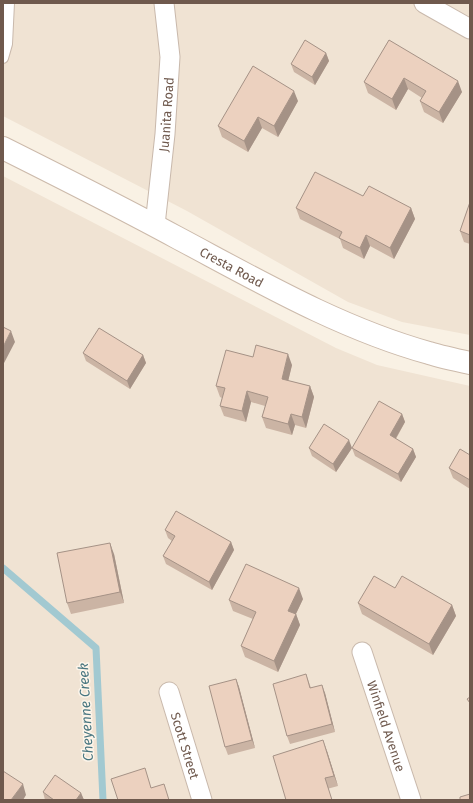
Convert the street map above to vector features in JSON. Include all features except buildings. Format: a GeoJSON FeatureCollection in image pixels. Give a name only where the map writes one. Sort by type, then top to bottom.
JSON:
{"type":"FeatureCollection","features":[{"type":"Feature","properties":{"kind":"main road","name":"Cresta Road"},"geometry":{"type":"LineString","coordinates":[[3,148],[155,225],[288,297],[332,318],[374,335],[428,353],[470,363]]}},
{"type":"Feature","properties":{"kind":"street","name":"Juanita Road"},"geometry":{"type":"LineString","coordinates":[[155,225],[165,134],[170,57],[164,3]]}},
{"type":"Feature","properties":{"kind":"street"},"geometry":{"type":"LineString","coordinates":[[424,3],[470,29]]}},
{"type":"Feature","properties":{"kind":"street","name":"Winfield Avenue"},"geometry":{"type":"LineString","coordinates":[[362,652],[411,800]]}},
{"type":"Feature","properties":{"kind":"street","name":"Scott Street"},"geometry":{"type":"LineString","coordinates":[[169,692],[202,800]]}},
{"type":"Feature","properties":{"kind":"lane"},"geometry":{"type":"LineString","coordinates":[[3,58],[6,44],[9,3]]}},
{"type":"Feature","properties":{"kind":"shaded area"},"geometry":{"type":"Polygon","coordinates":[[[3,3],[470,3],[470,335],[402,322],[348,302],[187,211],[3,116],[3,3]]]}},
{"type":"Feature","properties":{"kind":"shaded area"},"geometry":{"type":"Polygon","coordinates":[[[3,176],[336,348],[377,365],[470,386],[470,800],[3,800],[3,176]]]}},
{"type":"Feature","properties":{"kind":"waterway","name":"Cheyenne Creek"},"geometry":{"type":"LineString","coordinates":[[3,568],[96,648],[103,800]]}}]}
